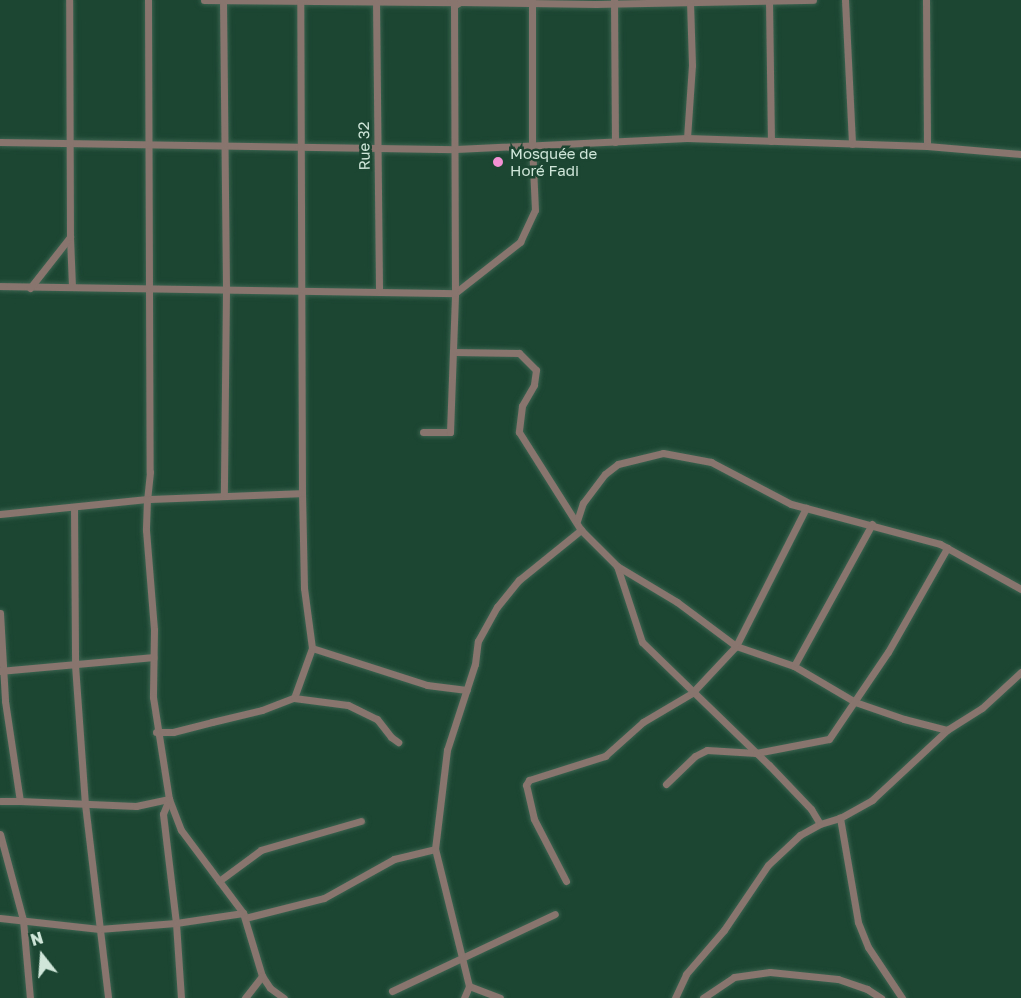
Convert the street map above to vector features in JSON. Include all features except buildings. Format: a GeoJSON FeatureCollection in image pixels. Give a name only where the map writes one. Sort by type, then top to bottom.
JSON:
{"type":"FeatureCollection","features":[{"type":"Feature","properties":{"kind":"street"},"geometry":{"type":"LineString","coordinates":[[69,0],[72,286]]}},
{"type":"Feature","properties":{"kind":"street"},"geometry":{"type":"LineString","coordinates":[[148,0],[150,472],[146,530],[154,630],[156,732],[169,799],[181,830],[244,915],[262,976],[270,988],[284,998]]}},
{"type":"Feature","properties":{"kind":"street"},"geometry":{"type":"LineString","coordinates":[[204,0],[456,2],[813,0]]}},
{"type":"Feature","properties":{"kind":"street"},"geometry":{"type":"LineString","coordinates":[[223,0],[226,290],[224,496]]}},
{"type":"Feature","properties":{"kind":"street","name":"Rue 32"},"geometry":{"type":"LineString","coordinates":[[376,0],[379,291]]}},
{"type":"Feature","properties":{"kind":"street"},"geometry":{"type":"LineString","coordinates":[[845,0],[852,144]]}},
{"type":"Feature","properties":{"kind":"street"},"geometry":{"type":"LineString","coordinates":[[926,0],[927,146]]}},
{"type":"Feature","properties":{"kind":"street"},"geometry":{"type":"LineString","coordinates":[[294,698],[312,648],[304,588],[302,493],[303,291],[300,1]]}},
{"type":"Feature","properties":{"kind":"street"},"geometry":{"type":"LineString","coordinates":[[687,138],[692,65],[690,1]]}},
{"type":"Feature","properties":{"kind":"street"},"geometry":{"type":"LineString","coordinates":[[769,1],[771,141]]}},
{"type":"Feature","properties":{"kind":"street"},"geometry":{"type":"LineString","coordinates":[[423,432],[450,432],[455,293],[456,2]]}},
{"type":"Feature","properties":{"kind":"street"},"geometry":{"type":"LineString","coordinates":[[0,286],[455,293],[520,242],[535,210],[532,146],[532,2]]}},
{"type":"Feature","properties":{"kind":"street"},"geometry":{"type":"LineString","coordinates":[[614,2],[615,142]]}},
{"type":"Feature","properties":{"kind":"street"},"geometry":{"type":"LineString","coordinates":[[0,142],[456,149],[687,138],[927,146],[1021,154]]}},
{"type":"Feature","properties":{"kind":"street"},"geometry":{"type":"LineString","coordinates":[[30,288],[70,237]]}},
{"type":"Feature","properties":{"kind":"street"},"geometry":{"type":"LineString","coordinates":[[454,352],[519,354],[536,370],[534,385],[522,406],[519,432],[581,530],[617,566],[677,602],[736,646],[794,666],[855,702],[904,719],[947,730]]}},
{"type":"Feature","properties":{"kind":"street"},"geometry":{"type":"LineString","coordinates":[[577,521],[583,503],[605,474],[618,464],[663,453],[711,462],[791,504],[872,524],[947,548],[1021,589]]}},
{"type":"Feature","properties":{"kind":"street"},"geometry":{"type":"LineString","coordinates":[[0,514],[147,499],[302,493]]}},
{"type":"Feature","properties":{"kind":"street"},"geometry":{"type":"LineString","coordinates":[[74,508],[75,665],[85,804],[108,998]]}},
{"type":"Feature","properties":{"kind":"street"},"geometry":{"type":"LineString","coordinates":[[566,881],[534,819],[526,785],[529,780],[605,756],[644,722],[692,693],[736,646],[806,508]]}},
{"type":"Feature","properties":{"kind":"street"},"geometry":{"type":"LineString","coordinates":[[794,666],[872,524]]}},
{"type":"Feature","properties":{"kind":"street"},"geometry":{"type":"LineString","coordinates":[[464,998],[469,986],[435,849],[447,750],[475,664],[478,641],[496,607],[519,580],[581,530]]}},
{"type":"Feature","properties":{"kind":"street"},"geometry":{"type":"LineString","coordinates":[[666,784],[695,756],[707,750],[756,753],[829,739],[888,651],[947,548]]}},
{"type":"Feature","properties":{"kind":"street"},"geometry":{"type":"LineString","coordinates":[[617,566],[642,642],[811,809],[820,824]]}},
{"type":"Feature","properties":{"kind":"street"},"geometry":{"type":"LineString","coordinates":[[0,613],[5,701],[20,801]]}},
{"type":"Feature","properties":{"kind":"street"},"geometry":{"type":"LineString","coordinates":[[312,648],[427,685],[467,690]]}},
{"type":"Feature","properties":{"kind":"street"},"geometry":{"type":"LineString","coordinates":[[2,671],[153,657]]}},
{"type":"Feature","properties":{"kind":"street"},"geometry":{"type":"LineString","coordinates":[[675,998],[686,974],[724,930],[768,865],[800,835],[820,824],[840,818],[872,800],[947,730],[982,708],[1021,672]]}},
{"type":"Feature","properties":{"kind":"street"},"geometry":{"type":"LineString","coordinates":[[156,732],[173,732],[294,698],[348,705],[377,719],[398,742]]}},
{"type":"Feature","properties":{"kind":"street"},"geometry":{"type":"LineString","coordinates":[[0,801],[136,806],[169,799]]}},
{"type":"Feature","properties":{"kind":"street"},"geometry":{"type":"LineString","coordinates":[[169,799],[163,814],[182,998]]}},
{"type":"Feature","properties":{"kind":"street"},"geometry":{"type":"LineString","coordinates":[[840,818],[858,922],[868,947],[902,998]]}},
{"type":"Feature","properties":{"kind":"street"},"geometry":{"type":"LineString","coordinates":[[219,881],[261,850],[361,821]]}},
{"type":"Feature","properties":{"kind":"street"},"geometry":{"type":"LineString","coordinates":[[0,834],[23,920],[30,998]]}},
{"type":"Feature","properties":{"kind":"street"},"geometry":{"type":"LineString","coordinates":[[0,918],[99,929],[244,915],[324,897],[394,859],[435,849]]}},
{"type":"Feature","properties":{"kind":"street"},"geometry":{"type":"LineString","coordinates":[[392,991],[555,914]]}},
{"type":"Feature","properties":{"kind":"street"},"geometry":{"type":"LineString","coordinates":[[704,998],[734,977],[770,972],[838,979],[867,989],[881,998]]}},
{"type":"Feature","properties":{"kind":"street"},"geometry":{"type":"LineString","coordinates":[[245,998],[262,976]]}},
{"type":"Feature","properties":{"kind":"street"},"geometry":{"type":"LineString","coordinates":[[469,986],[500,998]]}},
{"type":"Feature","properties":{"kind":"place","name":"Mosquée de Horé Fadi"},"geometry":{"type":"Point","coordinates":[498,162]}}]}
